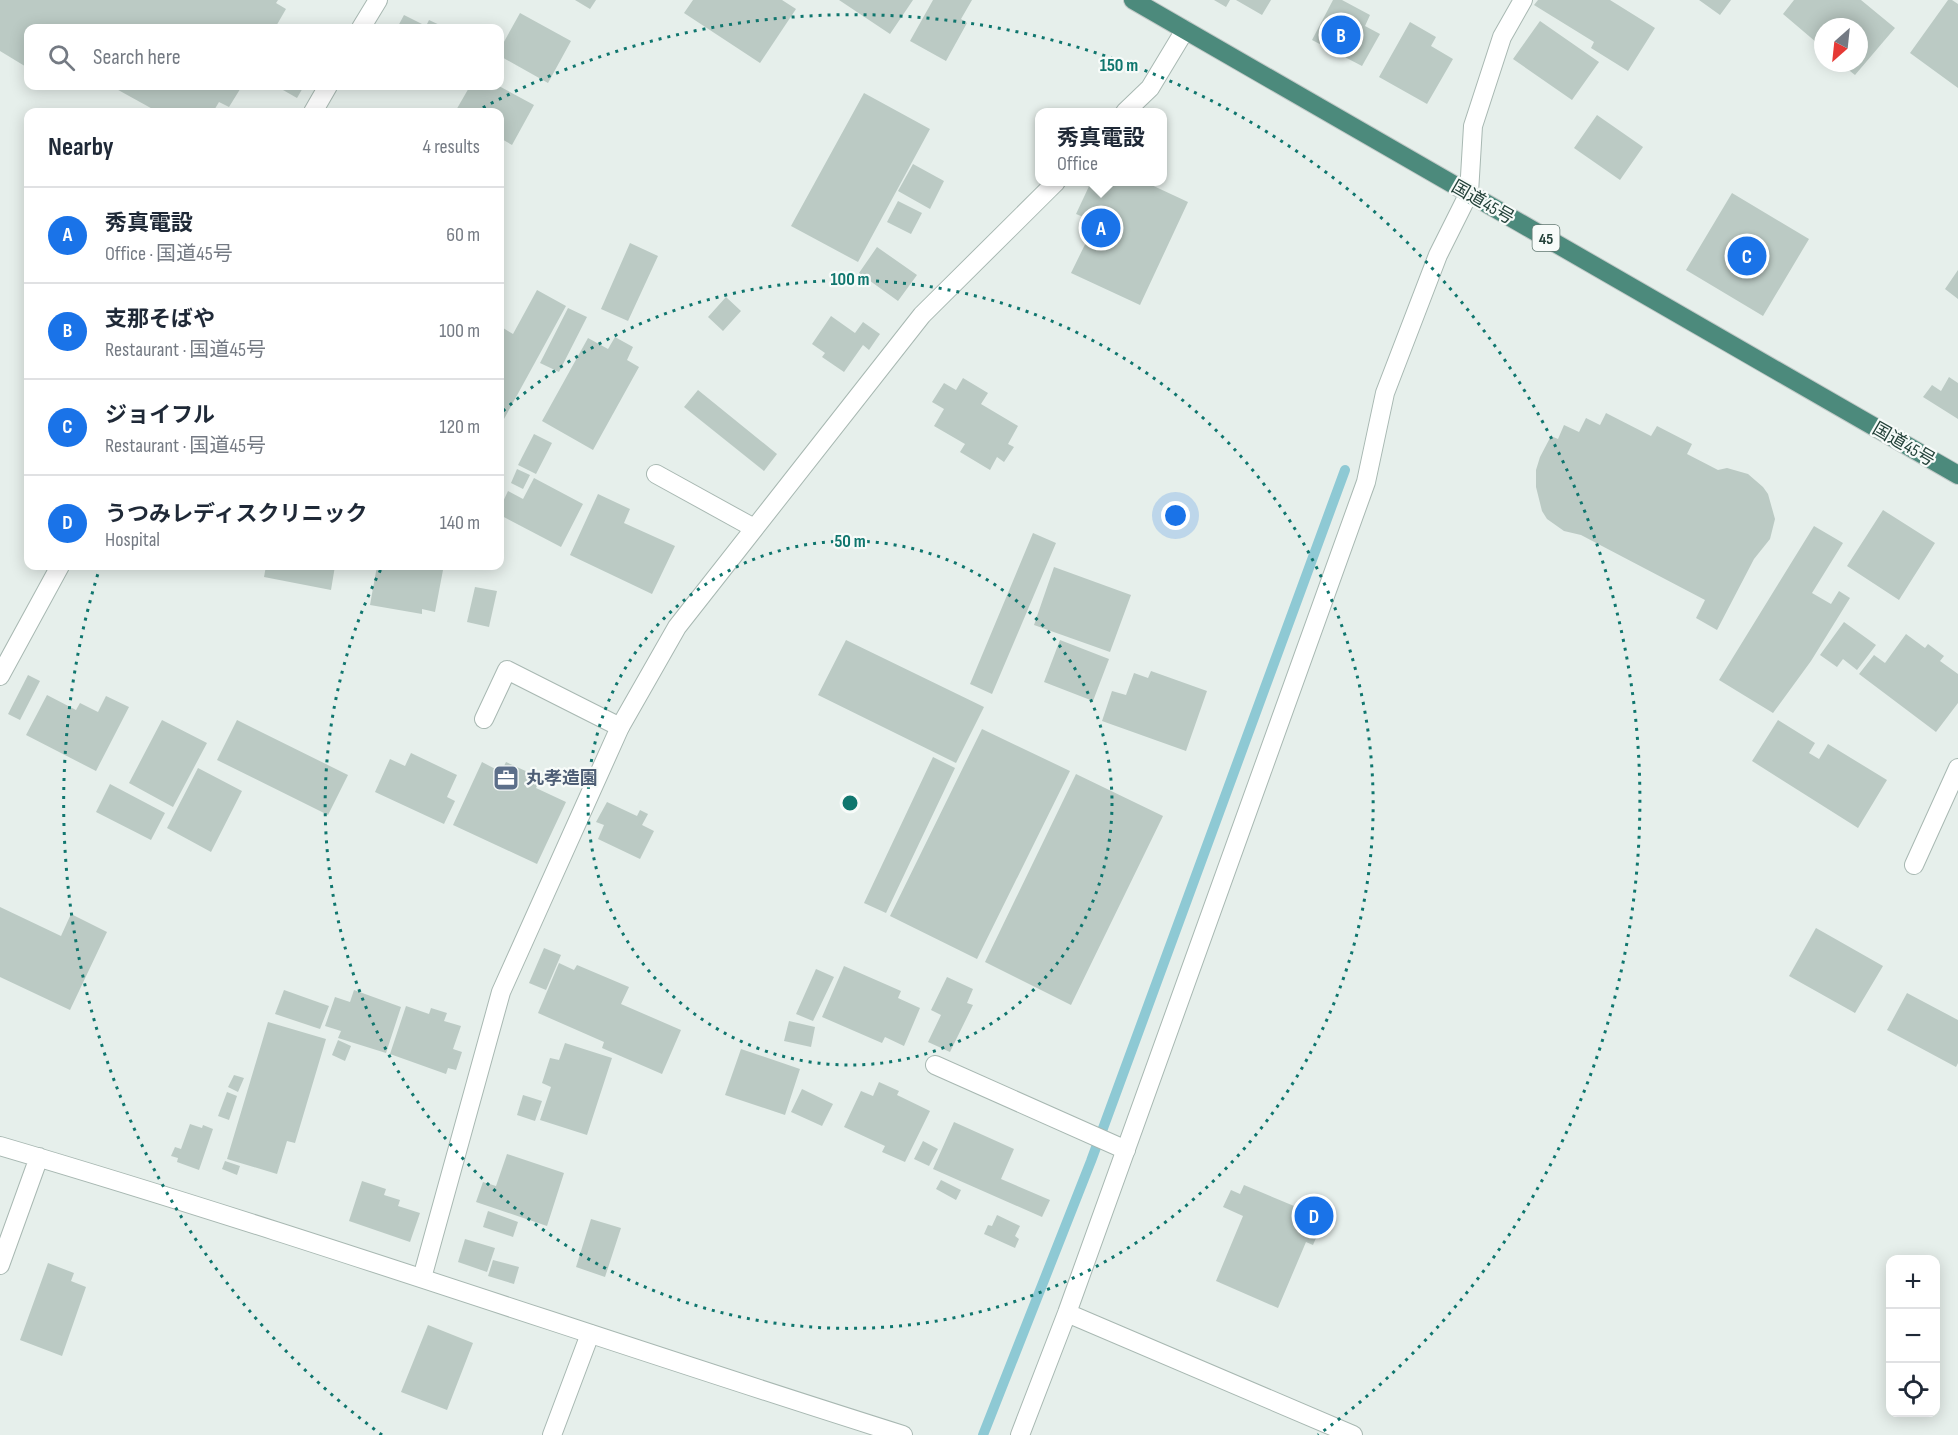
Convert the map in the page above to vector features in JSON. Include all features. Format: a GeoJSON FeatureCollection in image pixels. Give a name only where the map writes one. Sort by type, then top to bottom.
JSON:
{"type":"FeatureCollection","features":[{"type":"Feature","properties":{"kind":"highway","name":"国道45号"},"geometry":{"type":"LineString","coordinates":[[1133,0],[1958,475]]}},
{"type":"Feature","properties":{"kind":"street"},"geometry":{"type":"LineString","coordinates":[[364,24],[378,0]]}},
{"type":"Feature","properties":{"kind":"street"},"geometry":{"type":"LineString","coordinates":[[1020,1435],[1067,1313],[1366,482],[1385,393],[1438,255],[1469,193],[1473,126],[1502,37],[1523,0]]}},
{"type":"Feature","properties":{"kind":"street"},"geometry":{"type":"LineString","coordinates":[[1129,108],[1150,88],[1185,30]]}},
{"type":"Feature","properties":{"kind":"street"},"geometry":{"type":"LineString","coordinates":[[314,108],[326,90]]}},
{"type":"Feature","properties":{"kind":"street"},"geometry":{"type":"LineString","coordinates":[[422,1278],[501,992],[620,727],[677,627],[922,315],[1052,186]]}},
{"type":"Feature","properties":{"kind":"street"},"geometry":{"type":"LineString","coordinates":[[656,474],[754,528]]}},
{"type":"Feature","properties":{"kind":"street"},"geometry":{"type":"LineString","coordinates":[[0,676],[58,570]]}},
{"type":"Feature","properties":{"kind":"street"},"geometry":{"type":"LineString","coordinates":[[484,719],[507,670],[620,727]]}},
{"type":"Feature","properties":{"kind":"street"},"geometry":{"type":"LineString","coordinates":[[1914,865],[1958,768]]}},
{"type":"Feature","properties":{"kind":"street"},"geometry":{"type":"LineString","coordinates":[[935,1065],[1125,1150]]}},
{"type":"Feature","properties":{"kind":"street"},"geometry":{"type":"LineString","coordinates":[[0,1146],[422,1278],[708,1374],[903,1435]]}},
{"type":"Feature","properties":{"kind":"street"},"geometry":{"type":"LineString","coordinates":[[0,1265],[39,1157]]}},
{"type":"Feature","properties":{"kind":"street"},"geometry":{"type":"LineString","coordinates":[[1067,1313],[1353,1435]]}},
{"type":"Feature","properties":{"kind":"street"},"geometry":{"type":"LineString","coordinates":[[552,1435],[590,1334]]}},
{"type":"Feature","properties":{"kind":"building"},"geometry":{"type":"Polygon","coordinates":[[[0,0],[278,0],[276,3],[286,9],[277,24],[24,24],[24,66],[0,51],[0,0]]]}},
{"type":"Feature","properties":{"kind":"building"},"geometry":{"type":"Polygon","coordinates":[[[575,0],[596,0],[590,9],[575,0]]]}},
{"type":"Feature","properties":{"kind":"building"},"geometry":{"type":"Polygon","coordinates":[[[693,0],[782,0],[796,9],[760,63],[684,13],[693,0]]]}},
{"type":"Feature","properties":{"kind":"building"},"geometry":{"type":"Polygon","coordinates":[[[839,0],[913,0],[890,34],[839,0]]]}},
{"type":"Feature","properties":{"kind":"building"},"geometry":{"type":"Polygon","coordinates":[[[933,0],[972,0],[961,19],[967,23],[946,61],[910,41],[933,0]]]}},
{"type":"Feature","properties":{"kind":"building"},"geometry":{"type":"Polygon","coordinates":[[[1214,0],[1230,0],[1226,7],[1214,0]]]}},
{"type":"Feature","properties":{"kind":"building"},"geometry":{"type":"Polygon","coordinates":[[[1236,0],[1271,0],[1262,15],[1236,0]]]}},
{"type":"Feature","properties":{"kind":"building"},"geometry":{"type":"Polygon","coordinates":[[[1333,0],[1342,0],[1370,15],[1365,26],[1380,34],[1362,66],[1312,40],[1333,0]]]}},
{"type":"Feature","properties":{"kind":"building"},"geometry":{"type":"Polygon","coordinates":[[[1538,0],[1610,0],[1655,28],[1628,71],[1591,48],[1594,42],[1534,5],[1538,0]]]}},
{"type":"Feature","properties":{"kind":"building"},"geometry":{"type":"Polygon","coordinates":[[[1699,0],[1731,0],[1720,15],[1699,0]]]}},
{"type":"Feature","properties":{"kind":"building"},"geometry":{"type":"Polygon","coordinates":[[[1794,0],[1861,0],[1895,28],[1868,60],[1868,18],[1814,18],[1814,40],[1783,14],[1794,0]]]}},
{"type":"Feature","properties":{"kind":"building"},"geometry":{"type":"Polygon","coordinates":[[[1948,0],[1958,4],[1958,88],[1910,53],[1948,0]]]}},
{"type":"Feature","properties":{"kind":"building"},"geometry":{"type":"Polygon","coordinates":[[[520,13],[571,41],[548,83],[504,58],[504,42],[520,13]]]}},
{"type":"Feature","properties":{"kind":"building"},"geometry":{"type":"Polygon","coordinates":[[[404,15],[422,24],[399,24],[404,15]]]}},
{"type":"Feature","properties":{"kind":"building"},"geometry":{"type":"Polygon","coordinates":[[[1540,21],[1599,62],[1572,100],[1513,59],[1540,21]]]}},
{"type":"Feature","properties":{"kind":"building"},"geometry":{"type":"Polygon","coordinates":[[[1410,22],[1436,37],[1431,46],[1453,59],[1427,104],[1379,77],[1410,22]]]}},
{"type":"Feature","properties":{"kind":"building"},"geometry":{"type":"Polygon","coordinates":[[[504,89],[534,105],[512,145],[504,140],[504,108],[457,108],[468,90],[504,89]]]}},
{"type":"Feature","properties":{"kind":"building"},"geometry":{"type":"Polygon","coordinates":[[[118,90],[240,90],[229,107],[219,102],[215,108],[151,108],[118,90]]]}},
{"type":"Feature","properties":{"kind":"building"},"geometry":{"type":"Polygon","coordinates":[[[283,90],[302,90],[297,98],[283,90]]]}},
{"type":"Feature","properties":{"kind":"building"},"geometry":{"type":"Polygon","coordinates":[[[864,93],[930,129],[858,262],[791,226],[864,93]]]}},
{"type":"Feature","properties":{"kind":"building"},"geometry":{"type":"Polygon","coordinates":[[[1597,115],[1643,147],[1620,180],[1574,148],[1597,115]]]}},
{"type":"Feature","properties":{"kind":"building"},"geometry":{"type":"Polygon","coordinates":[[[913,164],[944,181],[930,209],[898,191],[913,164]]]}},
{"type":"Feature","properties":{"kind":"building"},"geometry":{"type":"Polygon","coordinates":[[[1089,186],[1154,186],[1188,202],[1140,305],[1071,273],[1096,222],[1076,214],[1089,186]]]}},
{"type":"Feature","properties":{"kind":"building"},"geometry":{"type":"Polygon","coordinates":[[[1732,193],[1809,239],[1763,316],[1686,270],[1732,193]]]}},
{"type":"Feature","properties":{"kind":"building"},"geometry":{"type":"Polygon","coordinates":[[[898,201],[922,213],[911,234],[887,222],[898,201]]]}},
{"type":"Feature","properties":{"kind":"building"},"geometry":{"type":"Polygon","coordinates":[[[630,243],[658,256],[628,321],[601,309],[630,243]]]}},
{"type":"Feature","properties":{"kind":"building"},"geometry":{"type":"Polygon","coordinates":[[[877,247],[917,275],[898,301],[859,273],[877,247]]]}},
{"type":"Feature","properties":{"kind":"building"},"geometry":{"type":"Polygon","coordinates":[[[1958,270],[1958,299],[1945,289],[1958,270]]]}},
{"type":"Feature","properties":{"kind":"building"},"geometry":{"type":"Polygon","coordinates":[[[537,290],[566,306],[504,419],[504,328],[513,334],[537,290]]]}},
{"type":"Feature","properties":{"kind":"building"},"geometry":{"type":"Polygon","coordinates":[[[726,297],[741,311],[723,331],[708,317],[726,297]]]}},
{"type":"Feature","properties":{"kind":"building"},"geometry":{"type":"Polygon","coordinates":[[[568,308],[587,317],[559,372],[540,363],[568,308]]]}},
{"type":"Feature","properties":{"kind":"building"},"geometry":{"type":"Polygon","coordinates":[[[831,316],[855,333],[863,322],[880,334],[869,350],[863,345],[844,372],[822,357],[825,353],[812,344],[831,316]]]}},
{"type":"Feature","properties":{"kind":"building"},"geometry":{"type":"Polygon","coordinates":[[[615,337],[633,347],[627,360],[639,367],[593,450],[542,421],[588,338],[608,349],[615,337]]]}},
{"type":"Feature","properties":{"kind":"building"},"geometry":{"type":"Polygon","coordinates":[[[1949,377],[1958,383],[1958,419],[1923,397],[1932,385],[1941,391],[1949,377]]]}},
{"type":"Feature","properties":{"kind":"building"},"geometry":{"type":"Polygon","coordinates":[[[963,378],[988,393],[981,404],[1018,426],[1008,444],[1014,447],[1004,462],[997,457],[990,470],[960,452],[965,444],[934,426],[944,409],[932,402],[944,383],[956,390],[963,378]]]}},
{"type":"Feature","properties":{"kind":"building"},"geometry":{"type":"Polygon","coordinates":[[[698,390],[777,454],[764,471],[684,407],[698,390]]]}},
{"type":"Feature","properties":{"kind":"building"},"geometry":{"type":"Polygon","coordinates":[[[1606,413],[1651,436],[1657,426],[1692,444],[1687,454],[1718,470],[1727,468],[1748,474],[1768,494],[1775,519],[1770,539],[1754,559],[1717,630],[1696,618],[1705,600],[1581,535],[1564,531],[1547,519],[1542,511],[1536,487],[1536,470],[1551,436],[1558,439],[1564,425],[1579,432],[1586,418],[1600,425],[1606,413]]]}},
{"type":"Feature","properties":{"kind":"building"},"geometry":{"type":"Polygon","coordinates":[[[534,434],[552,443],[536,474],[518,465],[534,434]]]}},
{"type":"Feature","properties":{"kind":"building"},"geometry":{"type":"Polygon","coordinates":[[[517,469],[530,475],[523,489],[511,483],[517,469]]]}},
{"type":"Feature","properties":{"kind":"building"},"geometry":{"type":"Polygon","coordinates":[[[534,478],[583,504],[561,547],[504,517],[504,500],[508,491],[523,499],[534,478]]]}},
{"type":"Feature","properties":{"kind":"building"},"geometry":{"type":"Polygon","coordinates":[[[598,494],[630,509],[624,523],[675,546],[652,594],[570,555],[598,494]]]}},
{"type":"Feature","properties":{"kind":"building"},"geometry":{"type":"Polygon","coordinates":[[[1883,510],[1935,543],[1899,600],[1847,566],[1883,510]]]}},
{"type":"Feature","properties":{"kind":"building"},"geometry":{"type":"Polygon","coordinates":[[[1814,526],[1843,543],[1812,593],[1831,604],[1839,591],[1850,598],[1811,661],[1773,713],[1719,680],[1814,526]]]}},
{"type":"Feature","properties":{"kind":"building"},"geometry":{"type":"Polygon","coordinates":[[[1033,533],[1056,543],[992,694],[970,684],[1033,533]]]}},
{"type":"Feature","properties":{"kind":"building"},"geometry":{"type":"Polygon","coordinates":[[[1054,567],[1131,595],[1110,652],[1034,625],[1054,567]]]}},
{"type":"Feature","properties":{"kind":"building"},"geometry":{"type":"Polygon","coordinates":[[[265,570],[334,570],[331,590],[264,577],[265,570]]]}},
{"type":"Feature","properties":{"kind":"building"},"geometry":{"type":"Polygon","coordinates":[[[376,570],[443,570],[435,612],[422,609],[422,614],[370,605],[376,570]]]}},
{"type":"Feature","properties":{"kind":"building"},"geometry":{"type":"Polygon","coordinates":[[[475,587],[497,591],[489,627],[467,622],[475,587]]]}},
{"type":"Feature","properties":{"kind":"building"},"geometry":{"type":"Polygon","coordinates":[[[1844,622],[1876,645],[1857,670],[1843,659],[1837,667],[1820,655],[1844,622]]]}},
{"type":"Feature","properties":{"kind":"building"},"geometry":{"type":"Polygon","coordinates":[[[1906,634],[1925,648],[1928,644],[1944,656],[1940,661],[1958,674],[1958,703],[1936,732],[1859,674],[1874,655],[1885,663],[1906,634]]]}},
{"type":"Feature","properties":{"kind":"building"},"geometry":{"type":"Polygon","coordinates":[[[846,640],[984,707],[956,763],[818,695],[846,640]]]}},
{"type":"Feature","properties":{"kind":"building"},"geometry":{"type":"Polygon","coordinates":[[[1060,640],[1109,659],[1093,701],[1044,682],[1060,640]]]}},
{"type":"Feature","properties":{"kind":"building"},"geometry":{"type":"Polygon","coordinates":[[[1151,671],[1207,691],[1186,751],[1102,721],[1112,691],[1126,695],[1134,673],[1148,678],[1151,671]]]}},
{"type":"Feature","properties":{"kind":"building"},"geometry":{"type":"Polygon","coordinates":[[[28,675],[40,681],[20,720],[8,714],[28,675]]]}},
{"type":"Feature","properties":{"kind":"building"},"geometry":{"type":"Polygon","coordinates":[[[47,695],[76,710],[80,703],[98,712],[106,696],[129,707],[96,771],[26,735],[47,695]]]}},
{"type":"Feature","properties":{"kind":"building"},"geometry":{"type":"Polygon","coordinates":[[[162,720],[207,743],[173,807],[129,783],[162,720]]]}},
{"type":"Feature","properties":{"kind":"building"},"geometry":{"type":"Polygon","coordinates":[[[237,720],[348,775],[328,815],[217,760],[237,720]]]}},
{"type":"Feature","properties":{"kind":"building"},"geometry":{"type":"Polygon","coordinates":[[[1778,720],[1815,743],[1809,753],[1819,759],[1828,744],[1887,780],[1858,828],[1752,761],[1778,720]]]}},
{"type":"Feature","properties":{"kind":"building"},"geometry":{"type":"Polygon","coordinates":[[[982,729],[1070,771],[977,959],[890,916],[982,729]]]}},
{"type":"Feature","properties":{"kind":"building"},"geometry":{"type":"Polygon","coordinates":[[[411,753],[457,775],[447,797],[455,801],[444,824],[375,792],[390,759],[405,766],[411,753]]]}},
{"type":"Feature","properties":{"kind":"building"},"geometry":{"type":"Polygon","coordinates":[[[933,757],[955,768],[886,913],[864,903],[933,757]]]}},
{"type":"Feature","properties":{"kind":"building"},"geometry":{"type":"Polygon","coordinates":[[[482,762],[501,772],[506,762],[541,778],[536,788],[566,802],[537,864],[453,825],[482,762]]]}},
{"type":"Feature","properties":{"kind":"building"},"geometry":{"type":"Polygon","coordinates":[[[198,768],[242,791],[211,852],[167,828],[198,768]]]}},
{"type":"Feature","properties":{"kind":"building"},"geometry":{"type":"Polygon","coordinates":[[[1076,774],[1163,816],[1071,1005],[985,962],[1076,774]]]}},
{"type":"Feature","properties":{"kind":"building"},"geometry":{"type":"Polygon","coordinates":[[[110,784],[165,813],[151,840],[96,812],[110,784]]]}},
{"type":"Feature","properties":{"kind":"building"},"geometry":{"type":"Polygon","coordinates":[[[607,802],[637,816],[640,810],[648,814],[642,825],[654,831],[640,859],[598,839],[604,825],[596,822],[607,802]]]}},
{"type":"Feature","properties":{"kind":"building"},"geometry":{"type":"Polygon","coordinates":[[[0,907],[61,936],[71,914],[107,932],[70,1010],[0,977],[0,907]]]}},
{"type":"Feature","properties":{"kind":"building"},"geometry":{"type":"Polygon","coordinates":[[[1816,928],[1883,966],[1855,1013],[1789,976],[1816,928]]]}},
{"type":"Feature","properties":{"kind":"building"},"geometry":{"type":"Polygon","coordinates":[[[544,948],[561,955],[546,990],[529,983],[544,948]]]}},
{"type":"Feature","properties":{"kind":"building"},"geometry":{"type":"Polygon","coordinates":[[[559,963],[574,970],[577,965],[629,987],[621,1004],[681,1030],[662,1074],[602,1048],[604,1042],[538,1013],[559,963]]]}},
{"type":"Feature","properties":{"kind":"building"},"geometry":{"type":"Polygon","coordinates":[[[844,966],[901,991],[898,998],[920,1008],[904,1046],[885,1037],[882,1043],[822,1017],[844,966]]]}},
{"type":"Feature","properties":{"kind":"building"},"geometry":{"type":"Polygon","coordinates":[[[816,969],[834,977],[813,1021],[796,1014],[816,969]]]}},
{"type":"Feature","properties":{"kind":"building"},"geometry":{"type":"Polygon","coordinates":[[[947,977],[973,989],[967,1003],[973,1005],[950,1052],[928,1042],[941,1015],[931,1010],[947,977]]]}},
{"type":"Feature","properties":{"kind":"building"},"geometry":{"type":"Polygon","coordinates":[[[284,990],[329,1006],[320,1029],[275,1014],[284,990]]]}},
{"type":"Feature","properties":{"kind":"building"},"geometry":{"type":"Polygon","coordinates":[[[354,990],[401,1007],[386,1053],[338,1038],[341,1031],[325,1026],[335,997],[350,1002],[354,990]]]}},
{"type":"Feature","properties":{"kind":"building"},"geometry":{"type":"Polygon","coordinates":[[[1907,993],[1958,1020],[1958,1063],[1956,1067],[1887,1030],[1907,993]]]}},
{"type":"Feature","properties":{"kind":"building"},"geometry":{"type":"Polygon","coordinates":[[[406,1006],[429,1014],[431,1008],[447,1013],[444,1021],[461,1026],[453,1049],[462,1052],[456,1070],[448,1068],[446,1074],[390,1054],[406,1006]]]}},
{"type":"Feature","properties":{"kind":"building"},"geometry":{"type":"Polygon","coordinates":[[[789,1021],[815,1027],[811,1047],[784,1041],[789,1021]]]}},
{"type":"Feature","properties":{"kind":"building"},"geometry":{"type":"Polygon","coordinates":[[[268,1022],[326,1039],[295,1143],[287,1141],[277,1174],[227,1159],[268,1022]]]}},
{"type":"Feature","properties":{"kind":"building"},"geometry":{"type":"Polygon","coordinates":[[[338,1040],[351,1046],[345,1061],[332,1055],[338,1040]]]}},
{"type":"Feature","properties":{"kind":"building"},"geometry":{"type":"Polygon","coordinates":[[[565,1043],[612,1058],[587,1135],[540,1120],[551,1087],[542,1083],[550,1058],[559,1060],[565,1043]]]}},
{"type":"Feature","properties":{"kind":"building"},"geometry":{"type":"Polygon","coordinates":[[[741,1049],[800,1069],[785,1115],[725,1095],[741,1049]]]}},
{"type":"Feature","properties":{"kind":"building"},"geometry":{"type":"Polygon","coordinates":[[[234,1075],[244,1078],[238,1092],[228,1087],[234,1075]]]}},
{"type":"Feature","properties":{"kind":"building"},"geometry":{"type":"Polygon","coordinates":[[[879,1082],[899,1091],[897,1095],[930,1111],[905,1162],[882,1152],[885,1146],[844,1127],[861,1091],[873,1096],[879,1082]]]}},
{"type":"Feature","properties":{"kind":"building"},"geometry":{"type":"Polygon","coordinates":[[[802,1089],[833,1104],[822,1126],[791,1112],[802,1089]]]}},
{"type":"Feature","properties":{"kind":"building"},"geometry":{"type":"Polygon","coordinates":[[[227,1092],[237,1096],[229,1120],[218,1116],[227,1092]]]}},
{"type":"Feature","properties":{"kind":"building"},"geometry":{"type":"Polygon","coordinates":[[[523,1095],[542,1101],[535,1121],[517,1115],[523,1095]]]}},
{"type":"Feature","properties":{"kind":"building"},"geometry":{"type":"Polygon","coordinates":[[[954,1122],[1014,1149],[1001,1179],[1050,1200],[1042,1217],[933,1169],[954,1122]]]}},
{"type":"Feature","properties":{"kind":"building"},"geometry":{"type":"Polygon","coordinates":[[[190,1124],[213,1129],[199,1170],[177,1162],[178,1158],[171,1156],[175,1147],[181,1149],[190,1124]]]}},
{"type":"Feature","properties":{"kind":"building"},"geometry":{"type":"Polygon","coordinates":[[[923,1141],[938,1149],[929,1166],[914,1159],[923,1141]]]}},
{"type":"Feature","properties":{"kind":"building"},"geometry":{"type":"Polygon","coordinates":[[[507,1154],[564,1173],[547,1226],[476,1202],[483,1182],[496,1186],[507,1154]]]}},
{"type":"Feature","properties":{"kind":"building"},"geometry":{"type":"Polygon","coordinates":[[[225,1161],[240,1166],[237,1175],[222,1169],[225,1161]]]}},
{"type":"Feature","properties":{"kind":"building"},"geometry":{"type":"Polygon","coordinates":[[[941,1180],[961,1190],[956,1200],[936,1189],[941,1180]]]}},
{"type":"Feature","properties":{"kind":"building"},"geometry":{"type":"Polygon","coordinates":[[[362,1181],[386,1189],[384,1195],[400,1200],[398,1206],[420,1213],[410,1242],[349,1221],[362,1181]]]}},
{"type":"Feature","properties":{"kind":"building"},"geometry":{"type":"Polygon","coordinates":[[[1244,1185],[1318,1216],[1312,1228],[1319,1231],[1313,1245],[1306,1242],[1278,1308],[1216,1281],[1243,1216],[1223,1207],[1231,1190],[1240,1194],[1244,1185]]]}},
{"type":"Feature","properties":{"kind":"building"},"geometry":{"type":"Polygon","coordinates":[[[488,1211],[518,1222],[513,1237],[483,1227],[488,1211]]]}},
{"type":"Feature","properties":{"kind":"building"},"geometry":{"type":"Polygon","coordinates":[[[997,1215],[1020,1226],[1015,1236],[1019,1239],[1015,1248],[984,1234],[988,1225],[992,1226],[997,1215]]]}},
{"type":"Feature","properties":{"kind":"building"},"geometry":{"type":"Polygon","coordinates":[[[591,1219],[621,1228],[605,1277],[576,1267],[591,1219]]]}},
{"type":"Feature","properties":{"kind":"building"},"geometry":{"type":"Polygon","coordinates":[[[465,1239],[495,1248],[487,1272],[458,1262],[465,1239]]]}},
{"type":"Feature","properties":{"kind":"building"},"geometry":{"type":"Polygon","coordinates":[[[493,1260],[519,1267],[514,1284],[488,1276],[493,1260]]]}},
{"type":"Feature","properties":{"kind":"building"},"geometry":{"type":"Polygon","coordinates":[[[48,1263],[74,1273],[71,1281],[86,1287],[62,1356],[20,1340],[48,1263]]]}},
{"type":"Feature","properties":{"kind":"building"},"geometry":{"type":"Polygon","coordinates":[[[428,1325],[473,1343],[447,1410],[401,1392],[428,1325]]]}},
{"type":"Feature","properties":{"kind":"waterway"},"geometry":{"type":"LineString","coordinates":[[983,1435],[1091,1161],[1345,470]]}},
{"type":"Feature","properties":{"kind":"place","name":"支那そばや"},"geometry":{"type":"Point","coordinates":[1341,35]}},
{"type":"Feature","properties":{"kind":"place","name":"秀真電設"},"geometry":{"type":"Point","coordinates":[1101,228]}},
{"type":"Feature","properties":{"kind":"place","name":"ジョイフル"},"geometry":{"type":"Point","coordinates":[1747,256]}},
{"type":"Feature","properties":{"kind":"place","name":"丸孝造園"},"geometry":{"type":"Point","coordinates":[506,778]}},
{"type":"Feature","properties":{"kind":"place","name":"うつみレディスクリニック"},"geometry":{"type":"Point","coordinates":[1314,1216]}}]}
